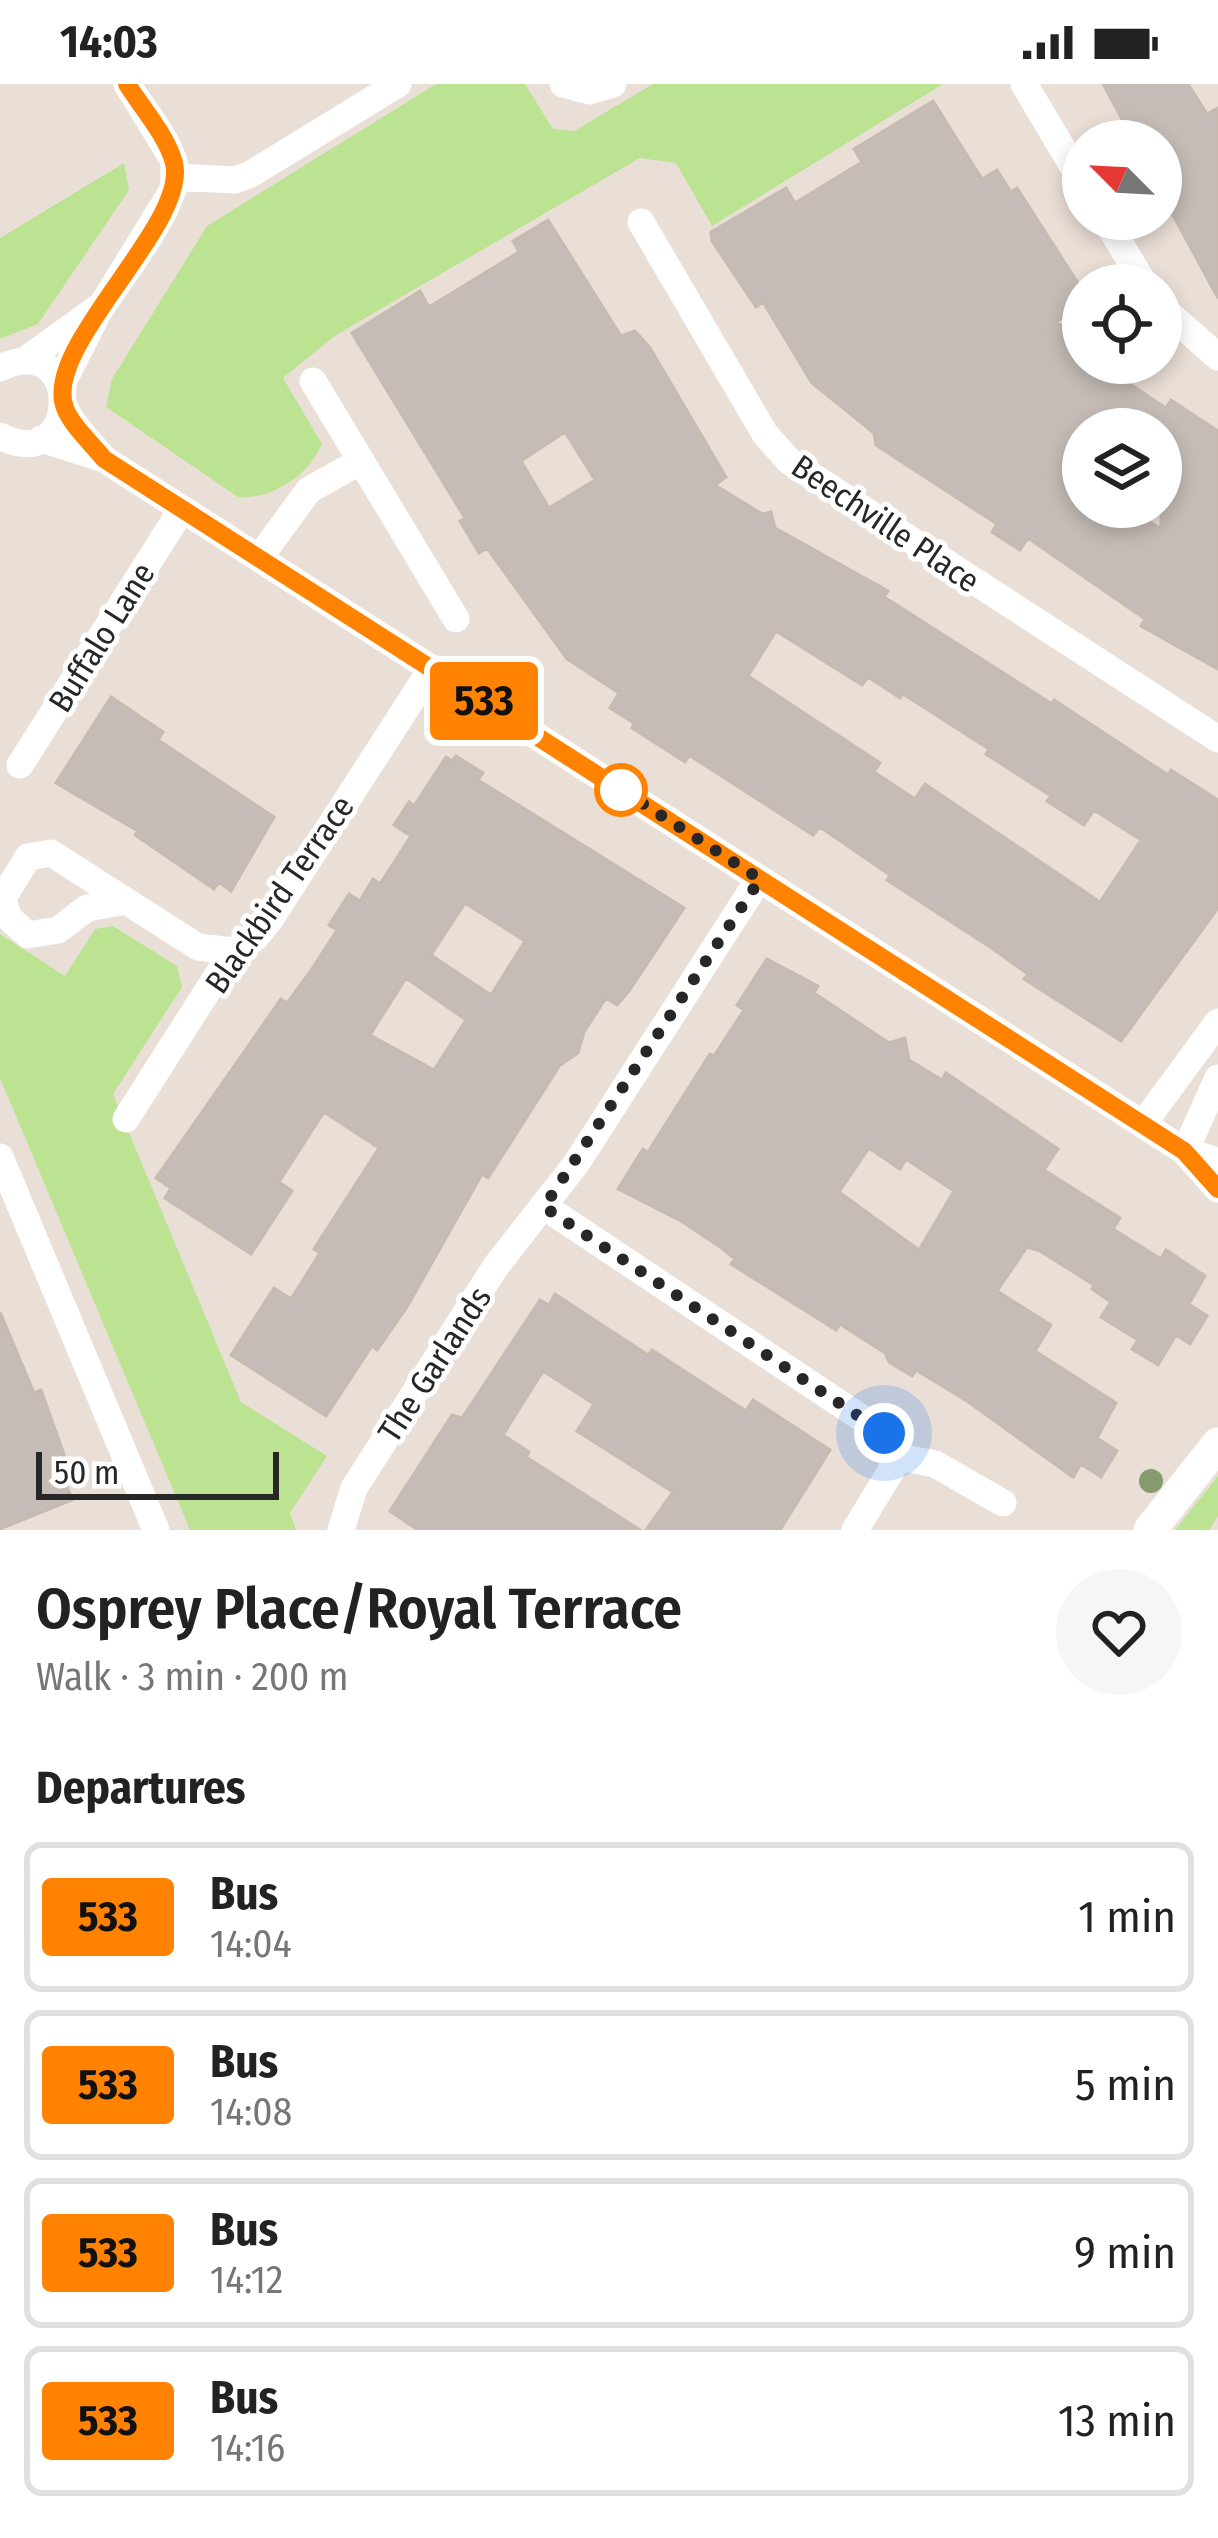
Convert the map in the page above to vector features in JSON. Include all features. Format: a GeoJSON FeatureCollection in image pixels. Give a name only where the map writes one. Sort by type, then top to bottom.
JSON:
{"type":"FeatureCollection","features":[{"type":"Feature","properties":{"kind":"street"},"geometry":{"type":"LineString","coordinates":[[15,445],[52,432],[102,305],[168,202],[176,177],[168,148],[127,84]]}},
{"type":"Feature","properties":{"kind":"street"},"geometry":{"type":"LineString","coordinates":[[176,177],[236,180],[249,175],[398,84]]}},
{"type":"Feature","properties":{"kind":"street"},"geometry":{"type":"LineString","coordinates":[[563,84],[589,91],[613,84]]}},
{"type":"Feature","properties":{"kind":"street"},"geometry":{"type":"LineString","coordinates":[[1024,84],[1062,148]]}},
{"type":"Feature","properties":{"kind":"street","name":"Beechville Place"},"geometry":{"type":"LineString","coordinates":[[641,222],[765,434],[789,461],[1218,739]]}},
{"type":"Feature","properties":{"kind":"street"},"geometry":{"type":"LineString","coordinates":[[12,364],[102,305]]}},
{"type":"Feature","properties":{"kind":"street"},"geometry":{"type":"LineString","coordinates":[[1182,326],[1218,357]]}},
{"type":"Feature","properties":{"kind":"street"},"geometry":{"type":"LineString","coordinates":[[12,364],[47,368],[104,459]]}},
{"type":"Feature","properties":{"kind":"street"},"geometry":{"type":"LineString","coordinates":[[313,381],[456,620]]}},
{"type":"Feature","properties":{"kind":"street"},"geometry":{"type":"LineString","coordinates":[[15,445],[104,459],[1143,1124],[1184,1151],[1218,1189]]}},
{"type":"Feature","properties":{"kind":"street"},"geometry":{"type":"LineString","coordinates":[[259,557],[309,490],[361,461]]}},
{"type":"Feature","properties":{"kind":"street","name":"Buffalo Lane"},"geometry":{"type":"LineString","coordinates":[[20,765],[182,509]]}},
{"type":"Feature","properties":{"kind":"street","name":"Blackbird Terrace"},"geometry":{"type":"LineString","coordinates":[[126,1119],[233,951],[255,938],[271,917],[432,668]]}},
{"type":"Feature","properties":{"kind":"street","name":"The Garlands"},"geometry":{"type":"LineString","coordinates":[[341,1530],[354,1488],[496,1266],[544,1207],[760,879]]}},
{"type":"Feature","properties":{"kind":"street"},"geometry":{"type":"LineString","coordinates":[[126,901],[198,946],[233,951]]}},
{"type":"Feature","properties":{"kind":"street"},"geometry":{"type":"LineString","coordinates":[[1143,1124],[1218,1022]]}},
{"type":"Feature","properties":{"kind":"street"},"geometry":{"type":"LineString","coordinates":[[1184,1151],[1218,1078]]}},
{"type":"Feature","properties":{"kind":"street"},"geometry":{"type":"LineString","coordinates":[[1184,1151],[1218,1161]]}},
{"type":"Feature","properties":{"kind":"street"},"geometry":{"type":"LineString","coordinates":[[0,1160],[152,1529]]}},
{"type":"Feature","properties":{"kind":"street"},"geometry":{"type":"LineString","coordinates":[[544,1207],[884,1433],[894,1456],[890,1477],[855,1530]]}},
{"type":"Feature","properties":{"kind":"street"},"geometry":{"type":"LineString","coordinates":[[1150,1530],[1218,1444]]}},
{"type":"Feature","properties":{"kind":"street"},"geometry":{"type":"LineString","coordinates":[[894,1456],[934,1464],[1003,1503]]}},
{"type":"Feature","properties":{"kind":"green space"},"geometry":{"type":"Polygon","coordinates":[[[436,84],[525,84],[553,129],[574,131],[653,84],[943,84],[712,226],[676,163],[640,158],[336,335],[283,378],[322,444],[299,475],[276,490],[238,497],[106,407],[112,379],[207,226],[436,84]]]}},
{"type":"Feature","properties":{"kind":"green space"},"geometry":{"type":"Polygon","coordinates":[[[124,163],[129,190],[38,324],[0,339],[0,238],[124,163]]]}},
{"type":"Feature","properties":{"kind":"green space"},"geometry":{"type":"Polygon","coordinates":[[[113,926],[177,966],[182,987],[113,1094],[241,1402],[327,1456],[290,1513],[296,1530],[190,1530],[0,1078],[0,934],[65,976],[95,929],[113,926]]]}},
{"type":"Feature","properties":{"kind":"green space"},"geometry":{"type":"Polygon","coordinates":[[[1218,1476],[1218,1516],[1209,1530],[1175,1530],[1218,1476]]]}},
{"type":"Feature","properties":{"kind":"building"},"geometry":{"type":"Polygon","coordinates":[[[1103,84],[1188,84],[1207,114],[1218,108],[1218,298],[1182,232],[1182,120],[1123,120],[1103,84]]]}},
{"type":"Feature","properties":{"kind":"building"},"geometry":{"type":"Polygon","coordinates":[[[933,101],[982,179],[997,170],[1011,192],[1017,188],[1066,264],[1062,264],[1062,318],[1056,322],[1062,326],[1062,384],[1130,384],[1166,408],[1171,400],[1218,431],[1218,669],[1141,626],[1145,619],[1028,538],[1020,550],[992,532],[997,524],[876,445],[874,433],[812,383],[763,302],[756,307],[712,241],[711,232],[786,188],[795,203],[862,162],[854,149],[933,101]]]}},
{"type":"Feature","properties":{"kind":"building"},"geometry":{"type":"Polygon","coordinates":[[[548,220],[621,336],[635,331],[650,348],[726,477],[715,485],[762,514],[771,512],[775,528],[888,591],[884,597],[1052,704],[1054,700],[1168,775],[1171,770],[1218,800],[1218,908],[1121,1041],[1024,979],[1028,974],[887,880],[890,875],[820,827],[813,835],[689,755],[685,762],[632,728],[634,723],[610,708],[619,693],[567,659],[487,548],[479,553],[460,521],[465,518],[352,333],[420,291],[429,307],[519,252],[513,241],[548,220]],[[565,432],[521,461],[549,508],[595,480],[565,432]],[[776,631],[748,676],[880,763],[874,772],[915,799],[925,784],[1100,902],[1141,840],[1094,810],[1084,825],[1047,801],[1051,796],[986,754],[989,749],[903,694],[900,698],[868,677],[862,685],[776,631]]]}},
{"type":"Feature","properties":{"kind":"building"},"geometry":{"type":"Polygon","coordinates":[[[111,697],[163,732],[158,740],[274,817],[231,891],[219,882],[214,889],[135,835],[138,831],[56,783],[111,697]]]}},
{"type":"Feature","properties":{"kind":"building"},"geometry":{"type":"Polygon","coordinates":[[[456,756],[483,773],[478,780],[684,908],[617,1005],[606,998],[584,1032],[578,1053],[560,1065],[488,1178],[482,1174],[407,1307],[377,1350],[372,1346],[326,1416],[231,1355],[274,1288],[291,1299],[320,1253],[314,1249],[379,1148],[324,1112],[279,1182],[292,1191],[251,1254],[165,1198],[171,1188],[156,1178],[281,999],[287,1003],[310,972],[337,930],[329,925],[349,894],[360,901],[373,879],[380,884],[411,836],[394,825],[409,802],[414,806],[446,757],[452,761],[456,756]],[[465,903],[431,955],[491,995],[525,941],[465,903]],[[406,978],[370,1035],[434,1070],[466,1020],[406,978]]]}},
{"type":"Feature","properties":{"kind":"building"},"geometry":{"type":"Polygon","coordinates":[[[767,959],[818,986],[814,993],[889,1043],[905,1038],[909,1060],[942,1080],[946,1073],[1058,1149],[1044,1170],[1120,1218],[1113,1229],[1161,1259],[1166,1250],[1205,1276],[1189,1304],[1207,1316],[1190,1344],[1176,1335],[1158,1365],[1132,1349],[1138,1340],[1101,1317],[1111,1302],[1092,1289],[1094,1285],[1040,1251],[1027,1247],[997,1291],[1051,1325],[1035,1351],[1116,1403],[1097,1438],[1117,1451],[1101,1477],[1081,1464],[1073,1477],[967,1401],[916,1370],[912,1376],[840,1324],[836,1330],[731,1264],[735,1259],[681,1221],[618,1189],[744,1010],[737,1005],[767,959]],[[869,1148],[839,1192],[919,1250],[954,1191],[906,1159],[900,1169],[869,1148]]]}},
{"type":"Feature","properties":{"kind":"building"},"geometry":{"type":"Polygon","coordinates":[[[555,1294],[746,1411],[753,1400],[830,1450],[780,1530],[646,1530],[673,1492],[577,1431],[594,1404],[543,1371],[503,1435],[529,1452],[526,1457],[640,1530],[418,1530],[390,1511],[452,1415],[462,1418],[540,1300],[549,1305],[555,1294]]]}},
{"type":"Feature","properties":{"kind":"building"},"geometry":{"type":"Polygon","coordinates":[[[0,1312],[34,1393],[41,1390],[73,1480],[66,1483],[72,1500],[0,1529],[0,1312]]]}},
{"type":"Feature","properties":{"kind":"bus line","name":"533"},"geometry":{"type":"LineString","coordinates":[[127,84],[168,148],[176,177],[168,202],[102,305],[61,386],[64,407],[104,459],[1184,1151],[1218,1189]]}},
{"type":"Feature","properties":{"kind":"route"},"geometry":{"type":"LineString","coordinates":[[621,790],[614,785],[760,879],[544,1207],[884,1433]]}}]}
